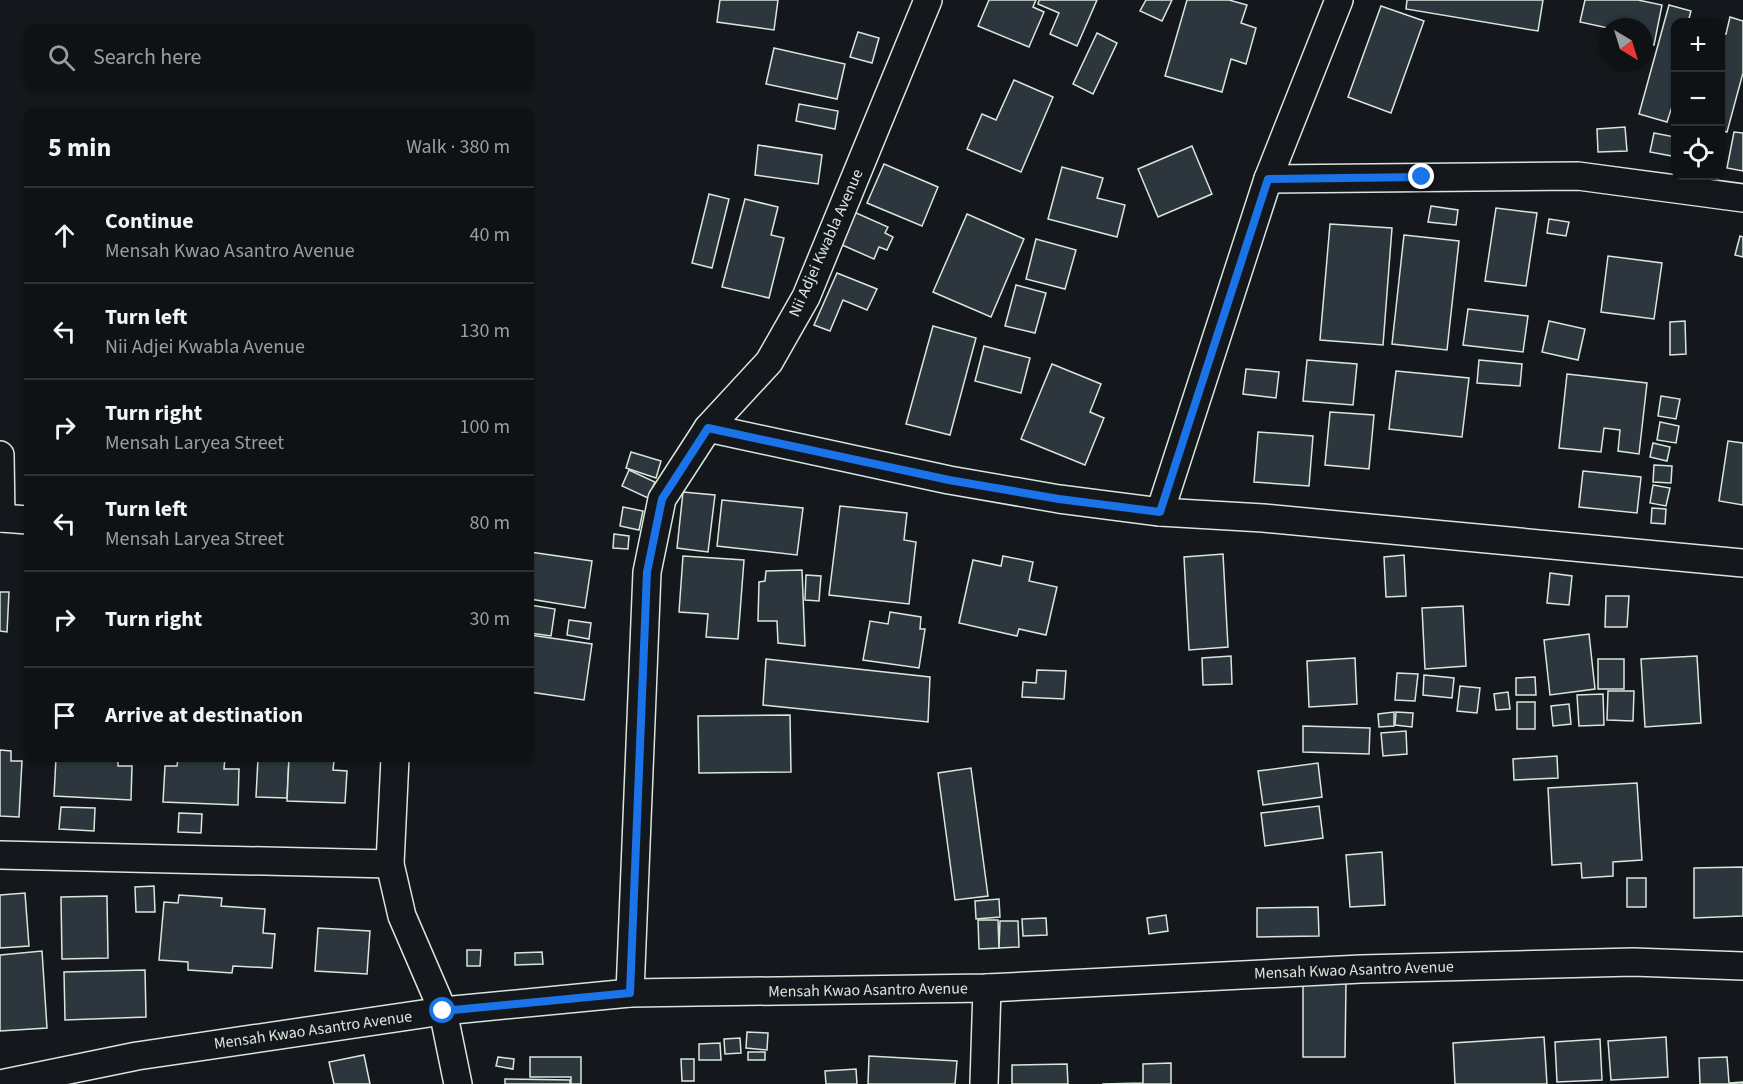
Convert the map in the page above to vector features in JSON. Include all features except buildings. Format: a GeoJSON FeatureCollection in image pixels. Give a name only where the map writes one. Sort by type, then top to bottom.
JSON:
{"type":"FeatureCollection","features":[{"type":"Feature","properties":{"kind":"street","name":"Nii Adjei Kwabla Avenue"},"geometry":{"type":"LineString","coordinates":[[630,993],[647,572],[662,499],[708,428],[769,362],[806,297],[928,0]]}},
{"type":"Feature","properties":{"kind":"street"},"geometry":{"type":"LineString","coordinates":[[1160,512],[1268,179],[1339,0]]}},
{"type":"Feature","properties":{"kind":"street"},"geometry":{"type":"LineString","coordinates":[[1268,179],[1578,176],[1743,198]]}},
{"type":"Feature","properties":{"kind":"street"},"geometry":{"type":"LineString","coordinates":[[708,428],[949,480],[1059,499],[1160,512],[1263,518],[1743,563]]}},
{"type":"Feature","properties":{"kind":"street"},"geometry":{"type":"LineString","coordinates":[[0,455],[0,518],[24,520]]}},
{"type":"Feature","properties":{"kind":"street"},"geometry":{"type":"LineString","coordinates":[[395,762],[390,864],[402,915],[443,1011],[458,1084]]}},
{"type":"Feature","properties":{"kind":"street"},"geometry":{"type":"LineString","coordinates":[[0,855],[390,864]]}},
{"type":"Feature","properties":{"kind":"street","name":"Mensah Kwao Asantro Avenue"},"geometry":{"type":"LineString","coordinates":[[0,1084],[137,1056],[443,1011],[630,993],[987,988],[1360,969],[1633,962],[1743,966]]}},
{"type":"Feature","properties":{"kind":"street"},"geometry":{"type":"LineString","coordinates":[[984,1084],[987,988]]}},
{"type":"Feature","properties":{"kind":"route"},"geometry":{"type":"LineString","coordinates":[[443,1011],[630,993],[647,572],[662,499],[708,428],[949,480],[1059,499],[1160,512],[1268,179],[1422,177]]}}]}
